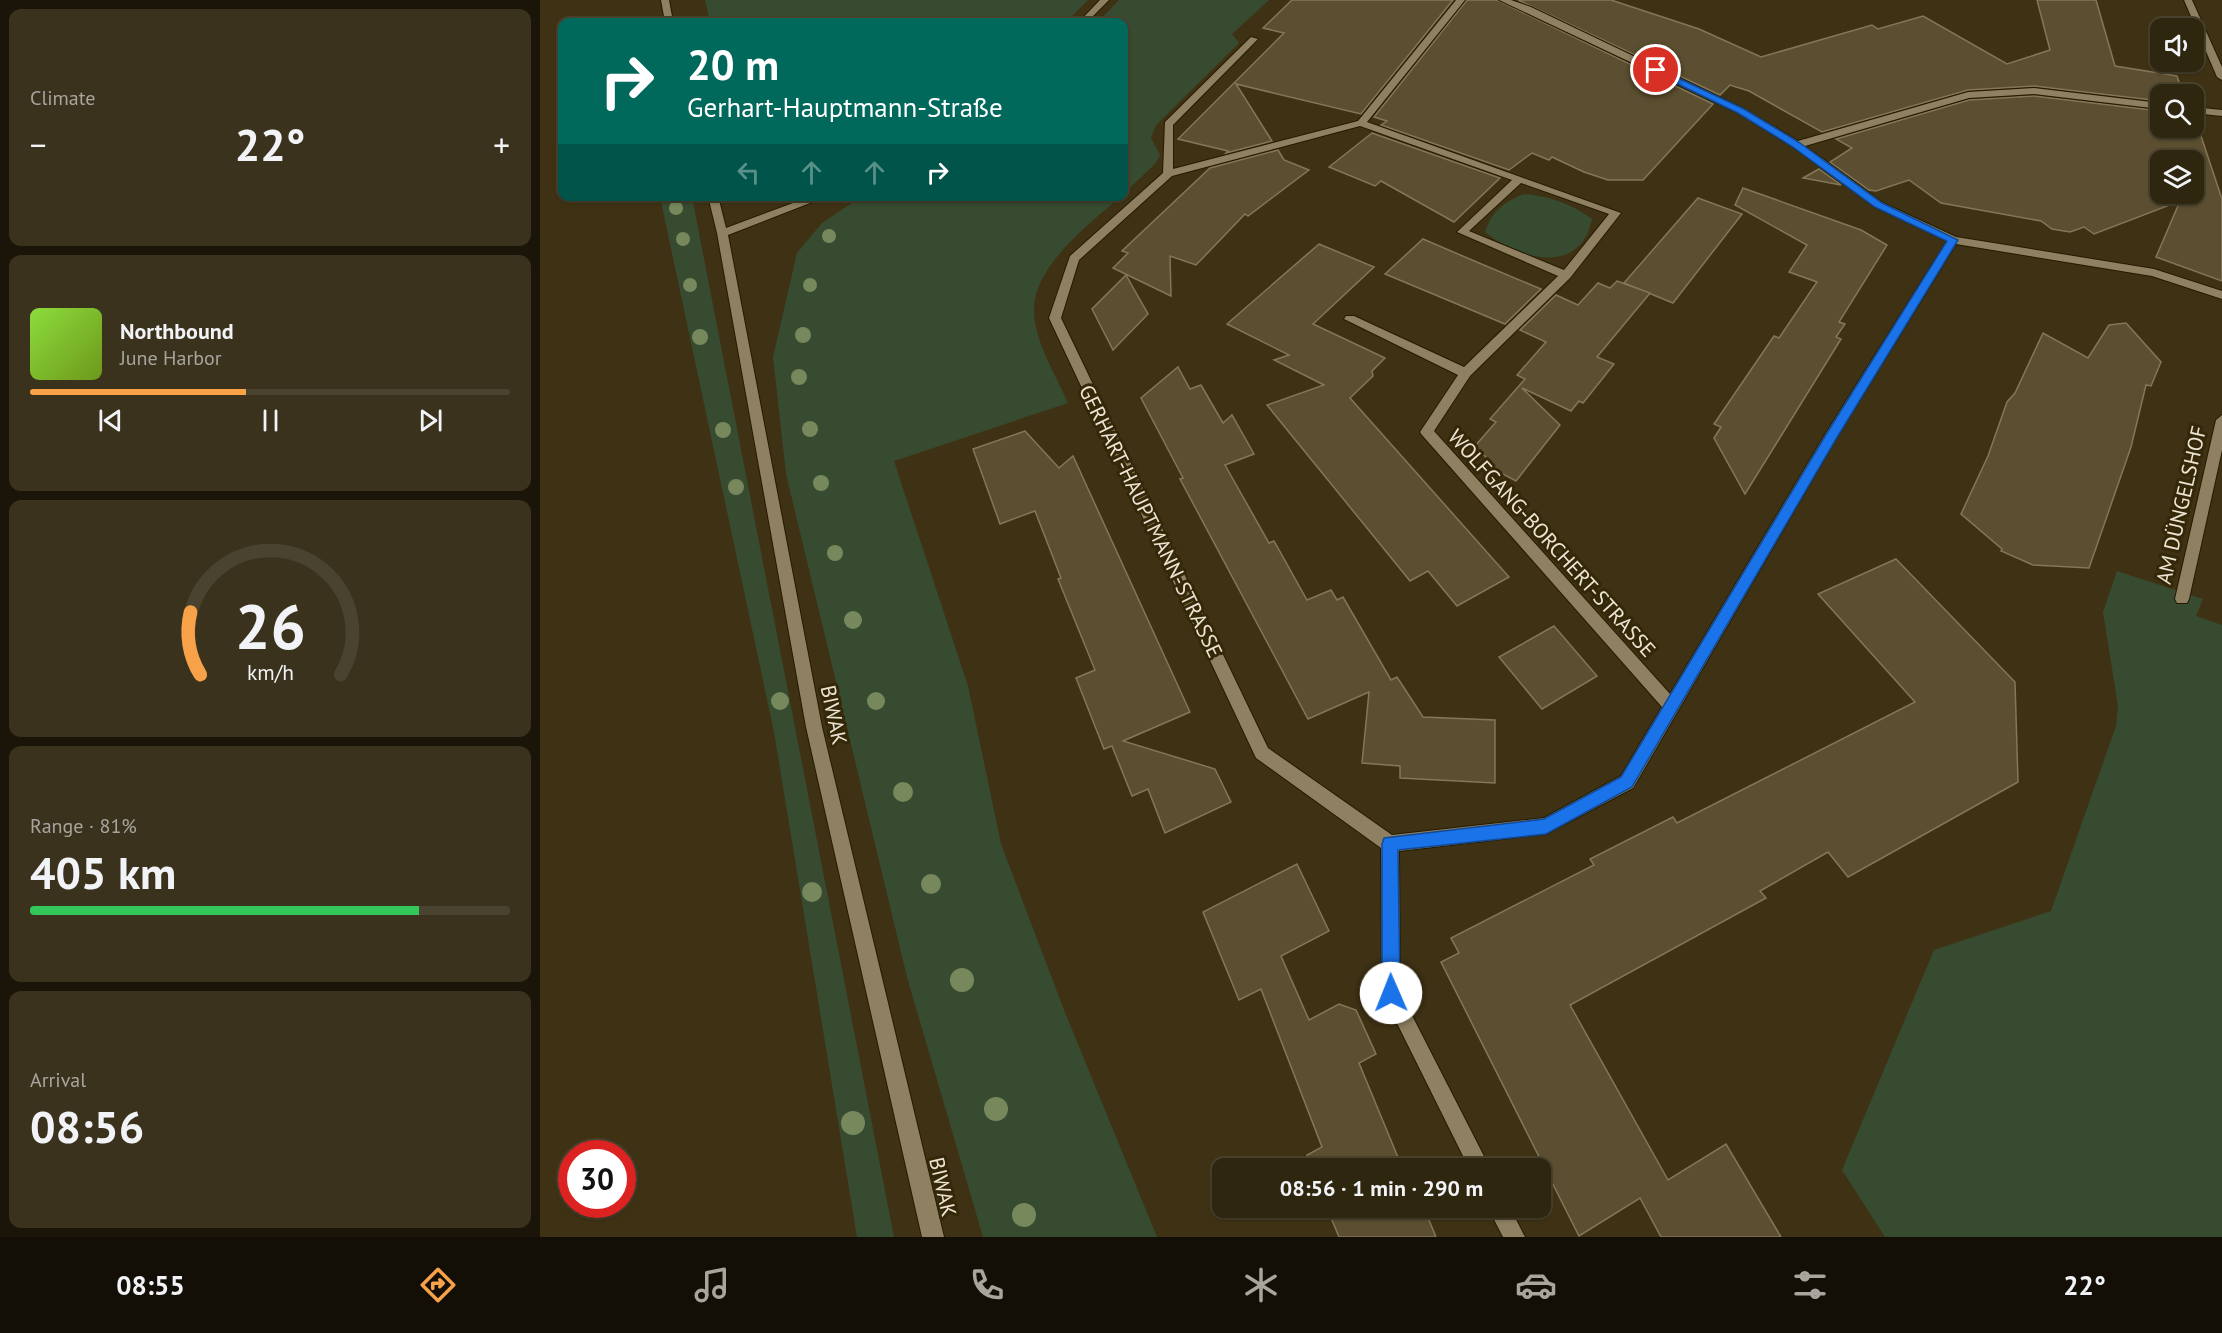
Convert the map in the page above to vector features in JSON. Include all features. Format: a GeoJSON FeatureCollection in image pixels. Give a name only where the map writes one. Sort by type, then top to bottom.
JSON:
{"type":"FeatureCollection","features":[{"type":"Feature","properties":{"kind":"street"},"geometry":{"type":"LineString","coordinates":[[665,0],[668,18]]}},
{"type":"Feature","properties":{"kind":"street"},"geometry":{"type":"LineString","coordinates":[[1087,18],[1106,0]]}},
{"type":"Feature","properties":{"kind":"street"},"geometry":{"type":"LineString","coordinates":[[1361,123],[1461,0]]}},
{"type":"Feature","properties":{"kind":"street"},"geometry":{"type":"LineString","coordinates":[[1503,0],[1528,9],[1741,111],[1797,145],[1879,205],[1953,240],[2154,273],[2222,295]]}},
{"type":"Feature","properties":{"kind":"street"},"geometry":{"type":"LineString","coordinates":[[2188,0],[2222,77]]}},
{"type":"Feature","properties":{"kind":"street"},"geometry":{"type":"LineString","coordinates":[[1168,174],[1168,124],[1254,39]]}},
{"type":"Feature","properties":{"kind":"street"},"geometry":{"type":"LineString","coordinates":[[1797,145],[1968,95],[2034,91],[2150,105]]}},
{"type":"Feature","properties":{"kind":"street"},"geometry":{"type":"LineString","coordinates":[[2204,111],[2222,113]]}},
{"type":"Feature","properties":{"kind":"street","name":"GERHART-HAUPTMANN-STRASSE"},"geometry":{"type":"LineString","coordinates":[[1361,123],[1168,174],[1074,259],[1054,318],[1262,753],[1390,844]]}},
{"type":"Feature","properties":{"kind":"street","name":"WOLFGANG-BORCHERT-STRASSE"},"geometry":{"type":"LineString","coordinates":[[1361,123],[1616,213],[1566,275],[1466,373],[1427,432],[1671,706]]}},
{"type":"Feature","properties":{"kind":"street"},"geometry":{"type":"LineString","coordinates":[[1519,179],[1462,232],[1566,275]]}},
{"type":"Feature","properties":{"kind":"street","name":"BIWAK"},"geometry":{"type":"LineString","coordinates":[[713,201],[722,233],[814,727],[933,1237]]}},
{"type":"Feature","properties":{"kind":"street"},"geometry":{"type":"LineString","coordinates":[[722,233],[809,201]]}},
{"type":"Feature","properties":{"kind":"street"},"geometry":{"type":"LineString","coordinates":[[1475,1158],[1391,993],[1390,844],[1546,826],[1627,782],[1832,436],[1953,240]]}},
{"type":"Feature","properties":{"kind":"street"},"geometry":{"type":"LineString","coordinates":[[1350,319],[1466,373]]}},
{"type":"Feature","properties":{"kind":"street","name":"AM DÜNGELSHOF"},"geometry":{"type":"LineString","coordinates":[[2182,599],[2222,420]]}},
{"type":"Feature","properties":{"kind":"street"},"geometry":{"type":"LineString","coordinates":[[1504,1218],[1514,1237]]}},
{"type":"Feature","properties":{"kind":"green space"},"geometry":{"type":"Polygon","coordinates":[[[705,0],[1088,0],[1070,18],[709,18],[705,0]]]}},
{"type":"Feature","properties":{"kind":"green space"},"geometry":{"type":"Polygon","coordinates":[[[1119,0],[1269,0],[1232,34],[1239,43],[1156,125],[1151,138],[1160,155],[1155,164],[1128,189],[1128,18],[1102,18],[1119,0]]]}},
{"type":"Feature","properties":{"kind":"green space"},"geometry":{"type":"Polygon","coordinates":[[[1524,194],[1560,202],[1592,219],[1585,237],[1575,249],[1562,256],[1530,255],[1514,250],[1485,232],[1491,219],[1500,208],[1524,194]]]}},
{"type":"Feature","properties":{"kind":"green space"},"geometry":{"type":"Polygon","coordinates":[[[661,201],[693,201],[894,1237],[857,1237],[774,732],[661,201]]]}},
{"type":"Feature","properties":{"kind":"green space"},"geometry":{"type":"Polygon","coordinates":[[[855,201],[1115,201],[1066,246],[1044,276],[1037,292],[1034,308],[1037,332],[1068,403],[894,461],[968,686],[1001,844],[1064,1010],[1157,1237],[983,1237],[907,977],[786,474],[773,357],[797,253],[822,223],[855,201]]]}},
{"type":"Feature","properties":{"kind":"green space"},"geometry":{"type":"Polygon","coordinates":[[[2117,571],[2203,599],[2196,616],[2222,625],[2222,1237],[1885,1237],[1842,1170],[1934,950],[2051,911],[2116,726],[2118,706],[2103,612],[2117,571]]]}},
{"type":"Feature","properties":{"kind":"building"},"geometry":{"type":"Polygon","coordinates":[[[1292,0],[1453,0],[1361,114],[1236,84],[1272,141],[1226,153],[1228,151],[1178,139],[1284,33],[1263,28],[1292,0]]]}},
{"type":"Feature","properties":{"kind":"building"},"geometry":{"type":"Polygon","coordinates":[[[1467,0],[1497,0],[1713,104],[1643,180],[1608,180],[1552,157],[1549,160],[1532,153],[1509,170],[1381,125],[1387,121],[1374,117],[1467,0]]]}},
{"type":"Feature","properties":{"kind":"building"},"geometry":{"type":"Polygon","coordinates":[[[1518,0],[1611,0],[1699,29],[1761,57],[1872,25],[1878,29],[1923,16],[2007,64],[2050,50],[2037,0],[2096,0],[2115,66],[2177,76],[2180,84],[2150,84],[2150,100],[2034,86],[1968,90],[1822,132],[1749,91],[1730,85],[1720,95],[1518,0]]]}},
{"type":"Feature","properties":{"kind":"building"},"geometry":{"type":"Polygon","coordinates":[[[2034,96],[2150,110],[2150,138],[2202,138],[2222,199],[2222,281],[2156,257],[2179,204],[2204,204],[2204,150],[2150,150],[2150,204],[2172,204],[2094,234],[2084,227],[2070,232],[2052,229],[2041,221],[1941,203],[1909,180],[1876,191],[1869,190],[1830,162],[1852,148],[1836,139],[1969,100],[2034,96]]]}},
{"type":"Feature","properties":{"kind":"building"},"geometry":{"type":"Polygon","coordinates":[[[1372,133],[1500,178],[1454,222],[1381,181],[1375,186],[1329,167],[1372,133]]]}},
{"type":"Feature","properties":{"kind":"building"},"geometry":{"type":"Polygon","coordinates":[[[1278,150],[1284,160],[1309,170],[1248,216],[1245,214],[1196,265],[1170,256],[1171,296],[1113,268],[1128,253],[1122,251],[1210,168],[1278,150]]]}},
{"type":"Feature","properties":{"kind":"building"},"geometry":{"type":"Polygon","coordinates":[[[1819,169],[1841,185],[1803,178],[1819,169]]]}},
{"type":"Feature","properties":{"kind":"building"},"geometry":{"type":"Polygon","coordinates":[[[1743,188],[1861,230],[1887,245],[1839,322],[1845,324],[1836,337],[1841,339],[1745,494],[1714,438],[1721,427],[1714,424],[1774,336],[1779,338],[1817,282],[1789,272],[1807,245],[1735,205],[1743,188]]]}},
{"type":"Feature","properties":{"kind":"building"},"geometry":{"type":"Polygon","coordinates":[[[1698,198],[1742,214],[1673,303],[1624,283],[1698,198]]]}},
{"type":"Feature","properties":{"kind":"building"},"geometry":{"type":"Polygon","coordinates":[[[1423,239],[1541,289],[1505,324],[1385,274],[1423,239]]]}},
{"type":"Feature","properties":{"kind":"building"},"geometry":{"type":"Polygon","coordinates":[[[1319,244],[1374,267],[1313,324],[1385,358],[1372,371],[1373,376],[1350,398],[1509,577],[1457,606],[1428,571],[1410,581],[1267,405],[1324,385],[1274,360],[1289,355],[1227,324],[1319,244]]]}},
{"type":"Feature","properties":{"kind":"building"},"geometry":{"type":"Polygon","coordinates":[[[1126,275],[1148,314],[1113,350],[1092,309],[1126,275]]]}},
{"type":"Feature","properties":{"kind":"building"},"geometry":{"type":"Polygon","coordinates":[[[1617,281],[1650,293],[1597,357],[1614,364],[1583,403],[1579,401],[1571,411],[1522,388],[1560,425],[1516,481],[1501,473],[1475,446],[1496,422],[1490,419],[1525,379],[1517,375],[1546,342],[1520,330],[1556,295],[1578,305],[1598,283],[1610,288],[1617,281]]]}},
{"type":"Feature","properties":{"kind":"building"},"geometry":{"type":"Polygon","coordinates":[[[2126,323],[2161,362],[2151,386],[2146,385],[2131,447],[2089,568],[2033,565],[2001,551],[2002,549],[1961,514],[1988,456],[2007,402],[2015,393],[2043,333],[2088,358],[2109,325],[2126,323]]]}},
{"type":"Feature","properties":{"kind":"building"},"geometry":{"type":"Polygon","coordinates":[[[1178,367],[1190,389],[1201,385],[1223,423],[1232,415],[1254,454],[1225,465],[1269,543],[1274,541],[1307,600],[1331,590],[1337,600],[1343,597],[1391,680],[1397,677],[1423,717],[1495,720],[1495,783],[1400,778],[1400,766],[1362,763],[1369,692],[1308,719],[1180,479],[1183,478],[1141,398],[1178,367]]]}},
{"type":"Feature","properties":{"kind":"building"},"geometry":{"type":"Polygon","coordinates":[[[1025,431],[1059,468],[1073,456],[1190,712],[1123,741],[1215,769],[1231,802],[1165,833],[1148,789],[1132,796],[1112,746],[1104,749],[1076,678],[1095,670],[1058,579],[1061,578],[1035,511],[1000,524],[973,449],[1025,431]]]}},
{"type":"Feature","properties":{"kind":"building"},"geometry":{"type":"Polygon","coordinates":[[[1896,559],[2015,682],[2018,782],[1848,877],[1828,852],[1760,891],[1766,898],[1570,1005],[1668,1180],[1726,1144],[1781,1237],[1661,1237],[1640,1198],[1579,1236],[1551,1180],[1551,1158],[1540,1158],[1441,962],[1459,953],[1451,938],[1594,865],[1590,859],[1673,817],[1677,823],[1915,702],[1818,594],[1896,559]]]}},
{"type":"Feature","properties":{"kind":"building"},"geometry":{"type":"Polygon","coordinates":[[[1554,626],[1597,676],[1542,709],[1499,657],[1554,626]]]}},
{"type":"Feature","properties":{"kind":"building"},"geometry":{"type":"Polygon","coordinates":[[[1297,864],[1329,931],[1281,956],[1309,1020],[1339,1004],[1356,1010],[1376,1054],[1359,1063],[1398,1158],[1308,1158],[1307,1155],[1322,1147],[1261,989],[1239,1000],[1203,912],[1297,864]]]}},
{"type":"Feature","properties":{"kind":"building"},"geometry":{"type":"Polygon","coordinates":[[[1331,1218],[1428,1218],[1436,1237],[1339,1237],[1331,1218]]]}},
{"type":"Feature","properties":{"kind":"route"},"geometry":{"type":"LineString","coordinates":[[1391,993],[1390,844],[1546,826],[1627,782],[1832,436],[1953,240],[1879,205],[1797,145],[1741,111],[1656,70]]}}]}
